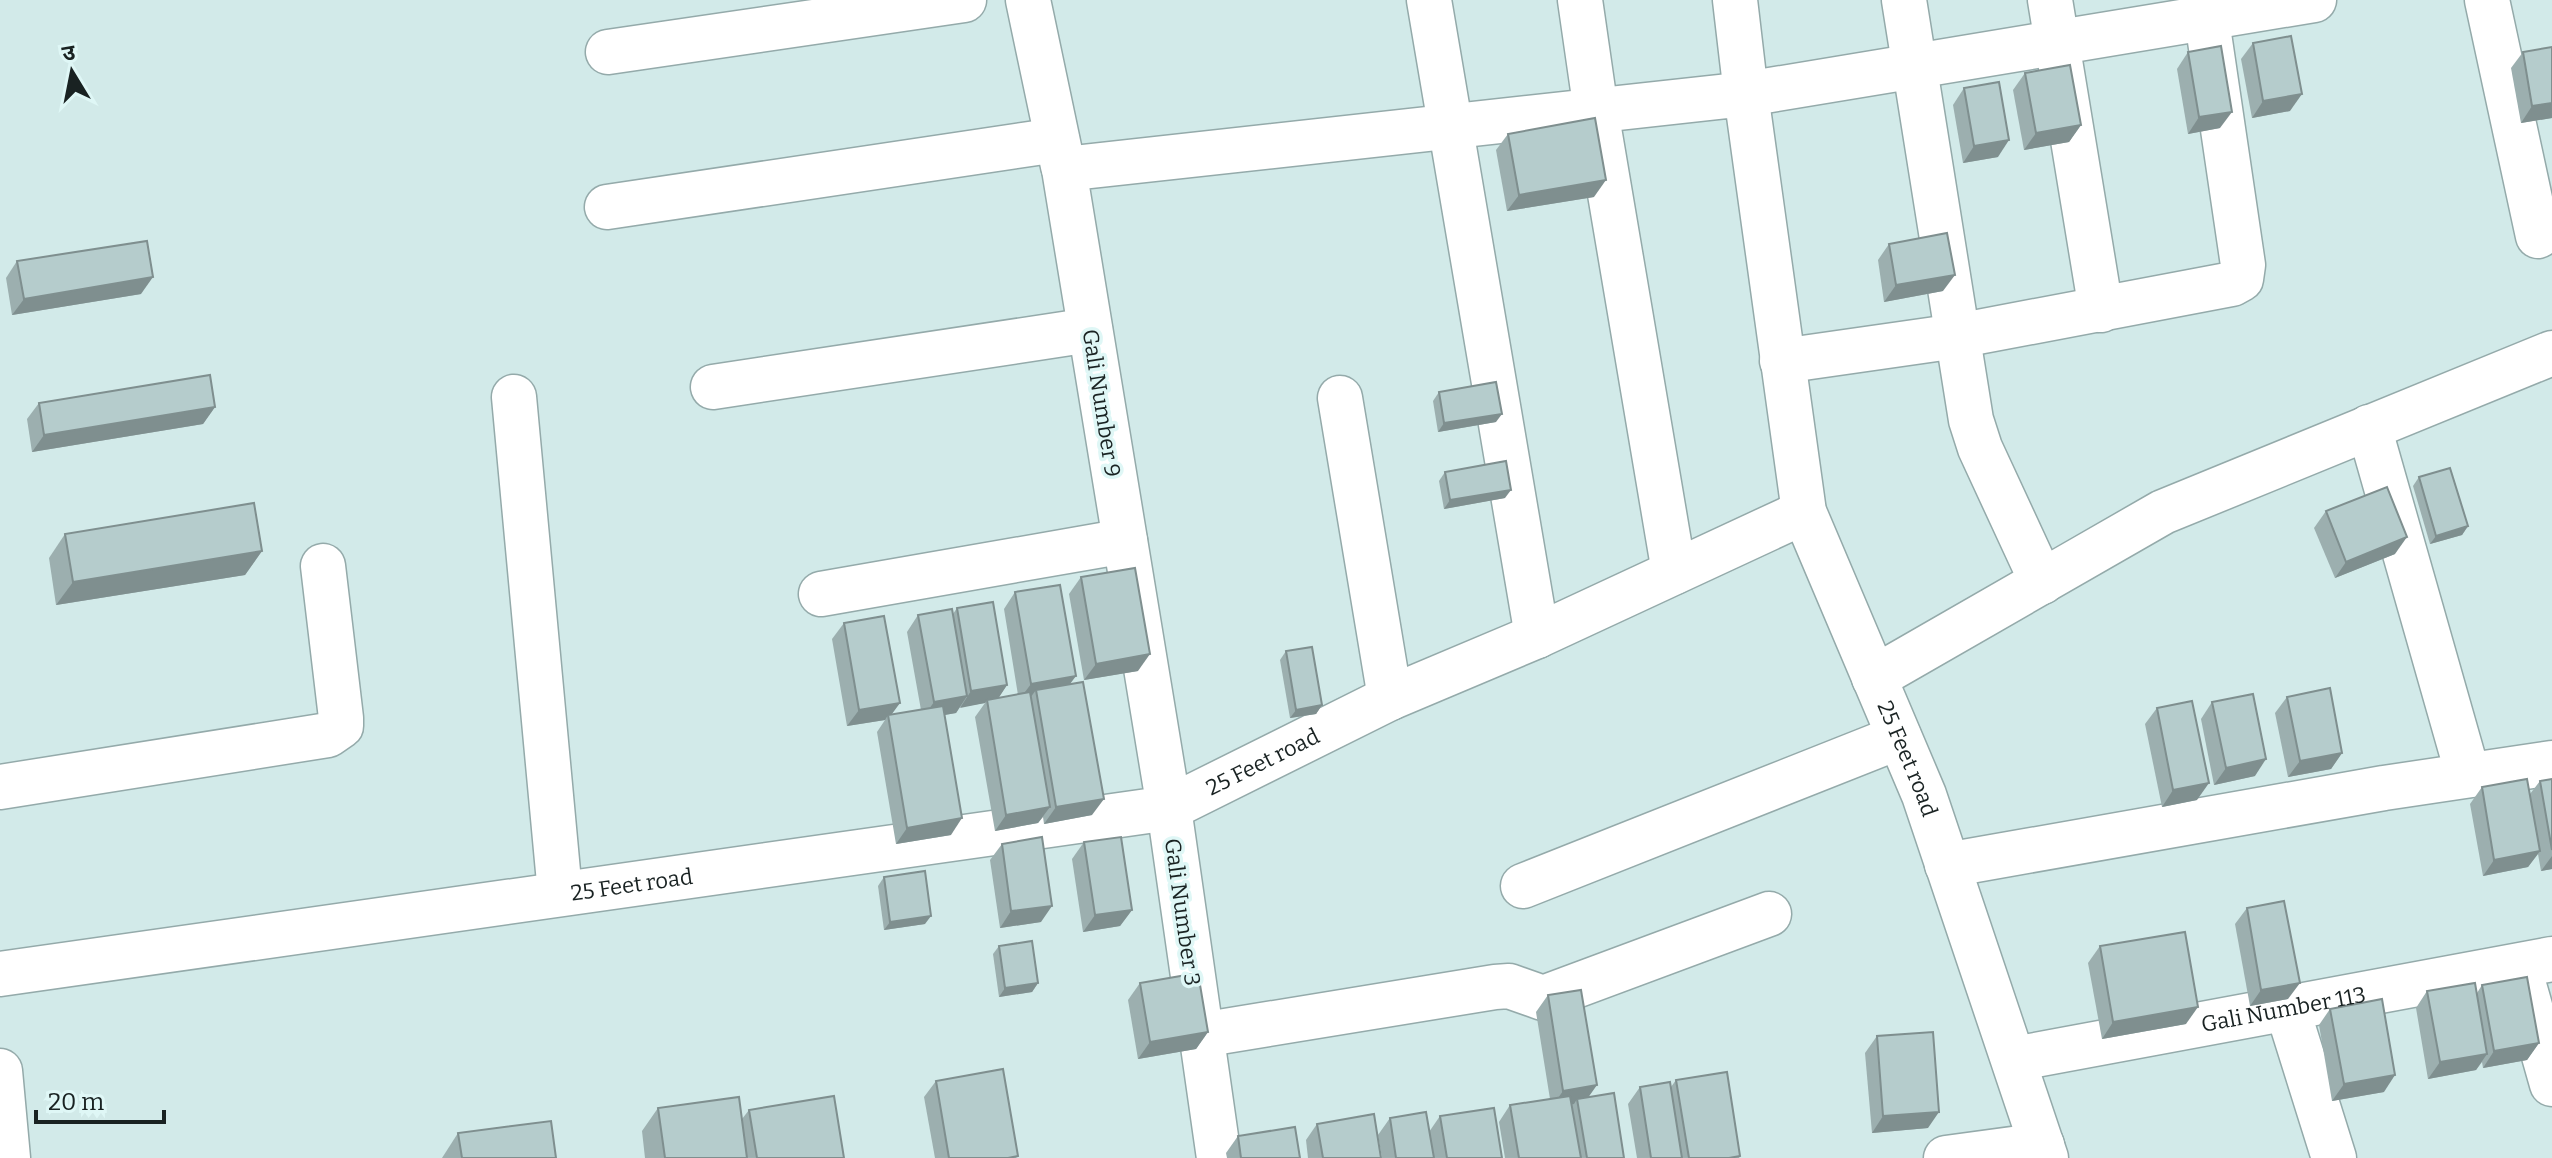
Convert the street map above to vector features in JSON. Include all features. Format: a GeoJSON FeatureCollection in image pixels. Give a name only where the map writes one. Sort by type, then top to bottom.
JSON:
{"type":"FeatureCollection","features":[{"type":"Feature","properties":{"kind":"street"},"geometry":{"type":"LineString","coordinates":[[608,52],[964,0]]}},
{"type":"Feature","properties":{"kind":"street","name":"Gali Number 9"},"geometry":{"type":"LineString","coordinates":[[1028,0],[1060,154],[1169,808]]}},
{"type":"Feature","properties":{"kind":"street"},"geometry":{"type":"LineString","coordinates":[[1429,0],[1537,636]]}},
{"type":"Feature","properties":{"kind":"street"},"geometry":{"type":"LineString","coordinates":[[1580,0],[1674,572]]}},
{"type":"Feature","properties":{"kind":"street"},"geometry":{"type":"LineString","coordinates":[[1735,0],[1804,512]]}},
{"type":"Feature","properties":{"kind":"street"},"geometry":{"type":"LineString","coordinates":[[1904,0],[1965,389],[1980,448],[2042,582]]}},
{"type":"Feature","properties":{"kind":"street"},"geometry":{"type":"LineString","coordinates":[[2050,0],[2101,310]]}},
{"type":"Feature","properties":{"kind":"street"},"geometry":{"type":"LineString","coordinates":[[607,207],[1060,154],[1451,126],[1746,94],[2057,43],[2206,9],[2314,0]]}},
{"type":"Feature","properties":{"kind":"street"},"geometry":{"type":"LineString","coordinates":[[2487,0],[2538,236]]}},
{"type":"Feature","properties":{"kind":"street"},"geometry":{"type":"LineString","coordinates":[[1782,361],[1957,336],[2232,284],[2241,279],[2243,274],[2206,9]]}},
{"type":"Feature","properties":{"kind":"street"},"geometry":{"type":"LineString","coordinates":[[713,387],[1090,330]]}},
{"type":"Feature","properties":{"kind":"street"},"geometry":{"type":"LineString","coordinates":[[1874,678],[2163,512],[2552,353]]}},
{"type":"Feature","properties":{"kind":"street"},"geometry":{"type":"LineString","coordinates":[[514,397],[560,893]]}},
{"type":"Feature","properties":{"kind":"street"},"geometry":{"type":"LineString","coordinates":[[1340,398],[1390,698]]}},
{"type":"Feature","properties":{"kind":"street"},"geometry":{"type":"LineString","coordinates":[[2369,427],[2468,775]]}},
{"type":"Feature","properties":{"kind":"street","name":"25 Feet road"},"geometry":{"type":"LineString","coordinates":[[0,974],[1169,808],[1390,698],[1537,636],[1804,512],[1924,795],[2044,1151]]}},
{"type":"Feature","properties":{"kind":"street"},"geometry":{"type":"LineString","coordinates":[[821,594],[1125,541]]}},
{"type":"Feature","properties":{"kind":"street"},"geometry":{"type":"LineString","coordinates":[[0,787],[328,735],[337,731],[341,718],[323,566]]}},
{"type":"Feature","properties":{"kind":"street"},"geometry":{"type":"LineString","coordinates":[[1523,886],[1899,737]]}},
{"type":"Feature","properties":{"kind":"street"},"geometry":{"type":"LineString","coordinates":[[1947,865],[2552,763]]}},
{"type":"Feature","properties":{"kind":"street","name":"Gali Number 3"},"geometry":{"type":"LineString","coordinates":[[1169,808],[1219,1158]]}},
{"type":"Feature","properties":{"kind":"street"},"geometry":{"type":"LineString","coordinates":[[1201,1035],[1495,987],[1509,986],[1543,998],[1769,914]]}},
{"type":"Feature","properties":{"kind":"street"},"geometry":{"type":"LineString","coordinates":[[2535,962],[2552,1084]]}},
{"type":"Feature","properties":{"kind":"street","name":"Gali Number 113"},"geometry":{"type":"LineString","coordinates":[[2014,1059],[2535,962]]}},
{"type":"Feature","properties":{"kind":"street"},"geometry":{"type":"LineString","coordinates":[[2287,1008],[2334,1158]]}},
{"type":"Feature","properties":{"kind":"street"},"geometry":{"type":"LineString","coordinates":[[0,1071],[8,1158]]}},
{"type":"Feature","properties":{"kind":"street"},"geometry":{"type":"LineString","coordinates":[[1946,1158],[2044,1151]]}},
{"type":"Feature","properties":{"kind":"building"},"geometry":{"type":"Polygon","coordinates":[[[2291,36],[2302,94],[2263,101],[2253,43],[2291,36]]]}},
{"type":"Feature","properties":{"kind":"building"},"geometry":{"type":"Polygon","coordinates":[[[2221,46],[2232,112],[2199,117],[2188,52],[2221,46]]]}},
{"type":"Feature","properties":{"kind":"building"},"geometry":{"type":"Polygon","coordinates":[[[2552,47],[2552,103],[2532,106],[2523,52],[2552,47]]]}},
{"type":"Feature","properties":{"kind":"building"},"geometry":{"type":"Polygon","coordinates":[[[2070,65],[2081,125],[2036,133],[2025,73],[2070,65]]]}},
{"type":"Feature","properties":{"kind":"building"},"geometry":{"type":"Polygon","coordinates":[[[1999,82],[2009,140],[1974,146],[1964,88],[1999,82]]]}},
{"type":"Feature","properties":{"kind":"building"},"geometry":{"type":"Polygon","coordinates":[[[1595,118],[1606,180],[1519,195],[1508,134],[1595,118]]]}},
{"type":"Feature","properties":{"kind":"building"},"geometry":{"type":"Polygon","coordinates":[[[1947,233],[1955,275],[1896,285],[1889,244],[1947,233]]]}},
{"type":"Feature","properties":{"kind":"building"},"geometry":{"type":"Polygon","coordinates":[[[147,241],[153,277],[24,299],[17,261],[147,241]]]}},
{"type":"Feature","properties":{"kind":"building"},"geometry":{"type":"Polygon","coordinates":[[[210,375],[215,407],[44,435],[39,403],[210,375]]]}},
{"type":"Feature","properties":{"kind":"building"},"geometry":{"type":"Polygon","coordinates":[[[1496,382],[1502,414],[1444,423],[1439,392],[1496,382]]]}},
{"type":"Feature","properties":{"kind":"building"},"geometry":{"type":"Polygon","coordinates":[[[1506,461],[1511,490],[1450,500],[1445,472],[1506,461]]]}},
{"type":"Feature","properties":{"kind":"building"},"geometry":{"type":"Polygon","coordinates":[[[2450,468],[2468,526],[2436,536],[2419,477],[2450,468]]]}},
{"type":"Feature","properties":{"kind":"building"},"geometry":{"type":"Polygon","coordinates":[[[2387,487],[2407,537],[2346,562],[2326,511],[2387,487]]]}},
{"type":"Feature","properties":{"kind":"building"},"geometry":{"type":"Polygon","coordinates":[[[254,503],[262,551],[73,582],[65,534],[254,503]]]}},
{"type":"Feature","properties":{"kind":"building"},"geometry":{"type":"Polygon","coordinates":[[[1135,568],[1150,654],[1096,664],[1081,577],[1135,568]]]}},
{"type":"Feature","properties":{"kind":"building"},"geometry":{"type":"Polygon","coordinates":[[[1060,585],[1076,676],[1031,684],[1015,592],[1060,585]]]}},
{"type":"Feature","properties":{"kind":"building"},"geometry":{"type":"Polygon","coordinates":[[[993,602],[1007,685],[971,691],[957,608],[993,602]]]}},
{"type":"Feature","properties":{"kind":"building"},"geometry":{"type":"Polygon","coordinates":[[[952,609],[967,696],[934,702],[918,615],[952,609]]]}},
{"type":"Feature","properties":{"kind":"building"},"geometry":{"type":"Polygon","coordinates":[[[884,616],[900,703],[859,710],[844,623],[884,616]]]}},
{"type":"Feature","properties":{"kind":"building"},"geometry":{"type":"Polygon","coordinates":[[[1312,647],[1322,705],[1296,710],[1286,651],[1312,647]]]}},
{"type":"Feature","properties":{"kind":"building"},"geometry":{"type":"Polygon","coordinates":[[[1083,682],[1104,799],[1056,807],[1036,690],[1083,682]]]}},
{"type":"Feature","properties":{"kind":"building"},"geometry":{"type":"Polygon","coordinates":[[[2330,688],[2342,753],[2300,761],[2287,697],[2330,688]]]}},
{"type":"Feature","properties":{"kind":"building"},"geometry":{"type":"Polygon","coordinates":[[[1030,692],[1050,807],[1006,815],[987,700],[1030,692]]]}},
{"type":"Feature","properties":{"kind":"building"},"geometry":{"type":"Polygon","coordinates":[[[2253,694],[2266,759],[2226,768],[2212,702],[2253,694]]]}},
{"type":"Feature","properties":{"kind":"building"},"geometry":{"type":"Polygon","coordinates":[[[2192,701],[2209,783],[2173,790],[2157,708],[2192,701]]]}},
{"type":"Feature","properties":{"kind":"building"},"geometry":{"type":"Polygon","coordinates":[[[943,706],[962,818],[907,828],[888,715],[943,706]]]}},
{"type":"Feature","properties":{"kind":"building"},"geometry":{"type":"Polygon","coordinates":[[[2527,779],[2540,851],[2494,860],[2482,787],[2527,779]]]}},
{"type":"Feature","properties":{"kind":"building"},"geometry":{"type":"Polygon","coordinates":[[[2552,779],[2552,850],[2540,781],[2552,779]]]}},
{"type":"Feature","properties":{"kind":"building"},"geometry":{"type":"Polygon","coordinates":[[[1042,837],[1052,906],[1011,911],[1002,844],[1042,837]]]}},
{"type":"Feature","properties":{"kind":"building"},"geometry":{"type":"Polygon","coordinates":[[[1121,837],[1132,910],[1095,915],[1084,842],[1121,837]]]}},
{"type":"Feature","properties":{"kind":"building"},"geometry":{"type":"Polygon","coordinates":[[[925,871],[931,916],[890,922],[884,877],[925,871]]]}},
{"type":"Feature","properties":{"kind":"building"},"geometry":{"type":"Polygon","coordinates":[[[2284,901],[2300,983],[2261,990],[2247,908],[2284,901]]]}},
{"type":"Feature","properties":{"kind":"building"},"geometry":{"type":"Polygon","coordinates":[[[2185,932],[2198,1007],[2113,1022],[2100,946],[2185,932]]]}},
{"type":"Feature","properties":{"kind":"building"},"geometry":{"type":"Polygon","coordinates":[[[1032,941],[1038,983],[1005,988],[999,946],[1032,941]]]}},
{"type":"Feature","properties":{"kind":"building"},"geometry":{"type":"Polygon","coordinates":[[[1198,973],[1208,1032],[1150,1042],[1140,983],[1198,973]]]}},
{"type":"Feature","properties":{"kind":"building"},"geometry":{"type":"Polygon","coordinates":[[[2527,977],[2539,1043],[2494,1051],[2482,985],[2527,977]]]}},
{"type":"Feature","properties":{"kind":"building"},"geometry":{"type":"Polygon","coordinates":[[[2475,983],[2487,1054],[2440,1062],[2427,991],[2475,983]]]}},
{"type":"Feature","properties":{"kind":"building"},"geometry":{"type":"Polygon","coordinates":[[[1581,990],[1597,1085],[1563,1091],[1548,995],[1581,990]]]}},
{"type":"Feature","properties":{"kind":"building"},"geometry":{"type":"Polygon","coordinates":[[[2382,999],[2395,1075],[2344,1084],[2330,1009],[2382,999]]]}},
{"type":"Feature","properties":{"kind":"building"},"geometry":{"type":"Polygon","coordinates":[[[1933,1032],[1939,1112],[1883,1116],[1877,1036],[1933,1032]]]}},
{"type":"Feature","properties":{"kind":"building"},"geometry":{"type":"Polygon","coordinates":[[[1003,1069],[1018,1156],[949,1158],[936,1081],[1003,1069]]]}},
{"type":"Feature","properties":{"kind":"building"},"geometry":{"type":"Polygon","coordinates":[[[1727,1072],[1740,1156],[1689,1158],[1676,1080],[1727,1072]]]}},
{"type":"Feature","properties":{"kind":"building"},"geometry":{"type":"Polygon","coordinates":[[[1670,1082],[1682,1158],[1651,1158],[1640,1087],[1670,1082]]]}},
{"type":"Feature","properties":{"kind":"building"},"geometry":{"type":"Polygon","coordinates":[[[1614,1093],[1624,1158],[1587,1158],[1577,1099],[1614,1093]]]}},
{"type":"Feature","properties":{"kind":"building"},"geometry":{"type":"Polygon","coordinates":[[[834,1096],[844,1158],[757,1158],[749,1110],[834,1096]]]}},
{"type":"Feature","properties":{"kind":"building"},"geometry":{"type":"Polygon","coordinates":[[[1570,1096],[1581,1158],[1519,1158],[1510,1105],[1570,1096]]]}},
{"type":"Feature","properties":{"kind":"building"},"geometry":{"type":"Polygon","coordinates":[[[739,1097],[747,1158],[665,1158],[658,1108],[739,1097]]]}},
{"type":"Feature","properties":{"kind":"building"},"geometry":{"type":"Polygon","coordinates":[[[1494,1108],[1502,1158],[1447,1158],[1440,1116],[1494,1108]]]}},
{"type":"Feature","properties":{"kind":"building"},"geometry":{"type":"Polygon","coordinates":[[[1426,1112],[1434,1158],[1396,1158],[1390,1118],[1426,1112]]]}},
{"type":"Feature","properties":{"kind":"building"},"geometry":{"type":"Polygon","coordinates":[[[1374,1114],[1381,1158],[1323,1158],[1317,1124],[1374,1114]]]}},
{"type":"Feature","properties":{"kind":"building"},"geometry":{"type":"Polygon","coordinates":[[[551,1121],[556,1158],[462,1158],[458,1133],[551,1121]]]}},
{"type":"Feature","properties":{"kind":"building"},"geometry":{"type":"Polygon","coordinates":[[[1295,1127],[1300,1158],[1241,1158],[1238,1136],[1295,1127]]]}}]}
